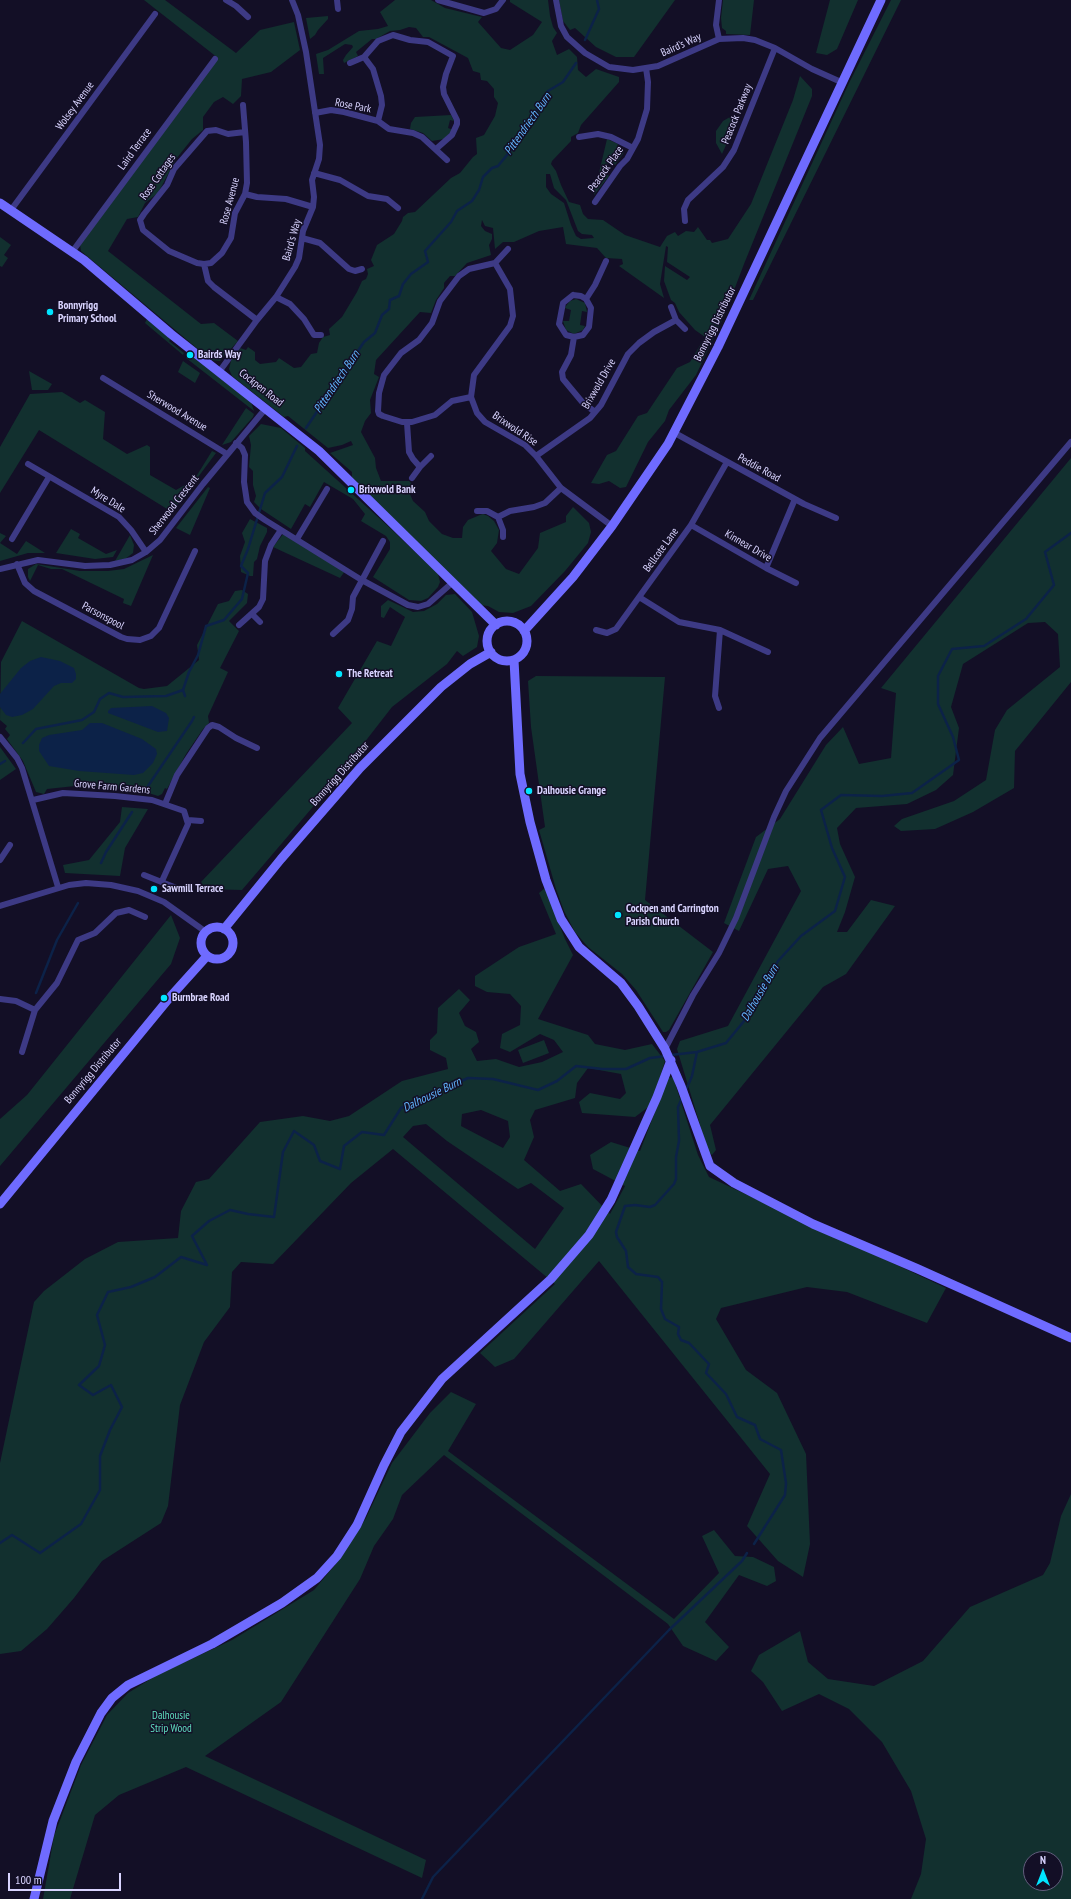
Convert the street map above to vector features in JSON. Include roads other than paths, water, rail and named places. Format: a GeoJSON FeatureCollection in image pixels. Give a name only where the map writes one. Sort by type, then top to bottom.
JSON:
{"type":"FeatureCollection","features":[{"type":"Feature","properties":{"kind":"main road","name":"Bonnyrigg Distributor"},"geometry":{"type":"LineString","coordinates":[[524,630],[574,576],[612,526],[673,432],[718,347],[841,82],[881,0]]}},
{"type":"Feature","properties":{"kind":"main road","name":"Cockpen Road"},"geometry":{"type":"LineString","coordinates":[[0,203],[91,265],[171,334],[266,408],[318,451],[496,625]]}},
{"type":"Feature","properties":{"kind":"main road"},"geometry":{"type":"LineString","coordinates":[[511,622],[520,626],[524,630],[527,642],[526,648],[523,653],[514,660],[501,660],[491,652],[488,647],[488,637],[491,630],[496,625],[511,622]]}},
{"type":"Feature","properties":{"kind":"main road","name":"Bonnyrigg Distributor"},"geometry":{"type":"LineString","coordinates":[[224,929],[281,859],[360,768],[441,687],[470,664],[491,652]]}},
{"type":"Feature","properties":{"kind":"main road"},"geometry":{"type":"LineString","coordinates":[[514,660],[520,774],[530,822],[546,880],[558,912],[579,947],[621,983],[638,1006],[665,1049],[671,1060],[710,1166],[734,1183],[813,1224],[918,1269],[1071,1338]]}},
{"type":"Feature","properties":{"kind":"main road"},"geometry":{"type":"LineString","coordinates":[[212,928],[224,929],[230,935],[232,940],[230,951],[220,958],[215,959],[207,956],[201,945],[202,936],[206,932],[212,928]]}},
{"type":"Feature","properties":{"kind":"main road","name":"Bonnyrigg Distributor"},"geometry":{"type":"LineString","coordinates":[[0,1204],[166,1002],[207,956]]}},
{"type":"Feature","properties":{"kind":"main road"},"geometry":{"type":"LineString","coordinates":[[34,1899],[53,1821],[76,1762],[101,1712],[112,1698],[128,1685],[212,1644],[282,1603],[317,1578],[332,1561],[357,1526],[384,1465],[401,1432],[438,1384],[463,1359],[551,1280],[589,1235],[611,1200],[658,1097],[671,1060]]}},
{"type":"Feature","properties":{"kind":"street"},"geometry":{"type":"LineString","coordinates":[[226,0],[236,6],[248,17]]}},
{"type":"Feature","properties":{"kind":"street"},"geometry":{"type":"LineString","coordinates":[[236,6],[242,0]]}},
{"type":"Feature","properties":{"kind":"street","name":"Baird's Way"},"geometry":{"type":"LineString","coordinates":[[220,372],[257,320],[276,297],[295,267],[299,258],[302,238],[313,207],[314,197],[311,183],[319,159],[320,145],[306,52],[298,15],[292,0]]}},
{"type":"Feature","properties":{"kind":"street"},"geometry":{"type":"LineString","coordinates":[[337,0],[338,9]]}},
{"type":"Feature","properties":{"kind":"street"},"geometry":{"type":"LineString","coordinates":[[438,0],[484,13],[496,9],[503,0]]}},
{"type":"Feature","properties":{"kind":"street","name":"Baird's Way"},"geometry":{"type":"LineString","coordinates":[[556,0],[561,26],[567,37],[585,53],[609,67],[619,69],[646,68],[670,61],[719,39],[743,38],[755,40],[775,48],[812,69],[841,82]]}},
{"type":"Feature","properties":{"kind":"street"},"geometry":{"type":"LineString","coordinates":[[719,0],[716,25],[719,39]]}},
{"type":"Feature","properties":{"kind":"street","name":"Wolsey Avenue"},"geometry":{"type":"LineString","coordinates":[[11,210],[155,14]]}},
{"type":"Feature","properties":{"kind":"street"},"geometry":{"type":"LineString","coordinates":[[350,63],[364,57],[378,41],[393,35],[410,40],[428,42],[453,56],[443,87],[444,94],[457,120],[457,124],[452,135],[436,149]]}},
{"type":"Feature","properties":{"kind":"street","name":"Peacock Parkway"},"geometry":{"type":"LineString","coordinates":[[685,221],[684,209],[688,200],[723,167],[734,150],[775,48]]}},
{"type":"Feature","properties":{"kind":"street"},"geometry":{"type":"LineString","coordinates":[[364,57],[373,69],[381,96],[382,105],[378,121]]}},
{"type":"Feature","properties":{"kind":"street","name":"Laird Terrace"},"geometry":{"type":"LineString","coordinates":[[72,252],[215,59]]}},
{"type":"Feature","properties":{"kind":"street","name":"Peacock Place"},"geometry":{"type":"LineString","coordinates":[[595,202],[620,166],[627,159],[638,139],[647,109],[648,82],[646,68]]}},
{"type":"Feature","properties":{"kind":"street","name":"Rose Avenue"},"geometry":{"type":"LineString","coordinates":[[204,264],[216,260],[231,238],[235,213],[245,194],[247,176],[243,105]]}},
{"type":"Feature","properties":{"kind":"street","name":"Rose Park"},"geometry":{"type":"LineString","coordinates":[[315,112],[331,110],[344,112],[378,121],[389,129],[413,133],[422,137],[447,160]]}},
{"type":"Feature","properties":{"kind":"street"},"geometry":{"type":"LineString","coordinates":[[588,127],[590,135]]}},
{"type":"Feature","properties":{"kind":"street","name":"Rose Cottages"},"geometry":{"type":"LineString","coordinates":[[204,264],[169,252],[143,230],[140,226],[140,220],[167,186],[174,169],[207,131],[216,130],[228,134],[245,132]]}},
{"type":"Feature","properties":{"kind":"street","name":"Peacock Place"},"geometry":{"type":"LineString","coordinates":[[579,137],[598,134],[611,136],[633,148]]}},
{"type":"Feature","properties":{"kind":"street"},"geometry":{"type":"LineString","coordinates":[[314,173],[340,180],[368,196],[387,199],[398,208]]}},
{"type":"Feature","properties":{"kind":"street"},"geometry":{"type":"LineString","coordinates":[[245,194],[257,197],[286,199],[313,207]]}},
{"type":"Feature","properties":{"kind":"street"},"geometry":{"type":"LineString","coordinates":[[302,238],[320,243],[349,269],[355,271],[362,269]]}},
{"type":"Feature","properties":{"kind":"street"},"geometry":{"type":"LineString","coordinates":[[495,263],[510,289],[513,316],[510,326],[478,368],[472,382],[471,397],[452,401],[431,417],[407,422],[379,414],[379,393],[384,375],[401,353],[419,340],[432,323],[443,297],[462,273],[469,269],[495,263],[508,249]]}},
{"type":"Feature","properties":{"kind":"street"},"geometry":{"type":"LineString","coordinates":[[586,299],[595,285],[606,261]]}},
{"type":"Feature","properties":{"kind":"street"},"geometry":{"type":"LineString","coordinates":[[204,264],[208,281],[214,288],[257,320]]}},
{"type":"Feature","properties":{"kind":"street"},"geometry":{"type":"LineString","coordinates":[[573,295],[581,296],[586,299],[591,308],[589,327],[583,335],[574,337],[566,335],[560,328],[559,320],[565,300],[573,295]]}},
{"type":"Feature","properties":{"kind":"street"},"geometry":{"type":"LineString","coordinates":[[276,297],[290,304],[304,319],[314,335],[321,335]]}},
{"type":"Feature","properties":{"kind":"street"},"geometry":{"type":"LineString","coordinates":[[671,307],[676,320],[685,329]]}},
{"type":"Feature","properties":{"kind":"street","name":"Brixwold Drive"},"geometry":{"type":"LineString","coordinates":[[536,456],[590,418],[595,412],[628,354],[639,343],[654,332],[676,320]]}},
{"type":"Feature","properties":{"kind":"street"},"geometry":{"type":"LineString","coordinates":[[574,337],[571,355],[562,372],[563,379],[583,403],[595,412]]}},
{"type":"Feature","properties":{"kind":"street","name":"Sherwood Avenue"},"geometry":{"type":"LineString","coordinates":[[103,378],[115,388],[227,454]]}},
{"type":"Feature","properties":{"kind":"street","name":"Brixwold Rise"},"geometry":{"type":"LineString","coordinates":[[471,397],[477,413],[485,422],[524,445],[536,456],[561,488],[612,526]]}},
{"type":"Feature","properties":{"kind":"street","name":"Sherwood Crescent"},"geometry":{"type":"LineString","coordinates":[[0,569],[38,560],[84,566],[110,565],[132,560],[146,552],[165,534],[227,454],[266,408]]}},
{"type":"Feature","properties":{"kind":"street"},"geometry":{"type":"LineString","coordinates":[[407,422],[410,452],[413,459],[420,467]]}},
{"type":"Feature","properties":{"kind":"street","name":"Peddie Road"},"geometry":{"type":"LineString","coordinates":[[673,432],[795,499],[836,518]]}},
{"type":"Feature","properties":{"kind":"street"},"geometry":{"type":"LineString","coordinates":[[665,1049],[693,996],[719,953],[736,918],[774,817],[786,791],[820,738],[1071,442]]}},
{"type":"Feature","properties":{"kind":"street"},"geometry":{"type":"LineString","coordinates":[[236,443],[242,448],[245,455],[244,490],[247,502],[255,512],[265,520],[362,580],[408,605],[418,607],[428,604],[452,583]]}},
{"type":"Feature","properties":{"kind":"street"},"geometry":{"type":"LineString","coordinates":[[412,478],[431,456]]}},
{"type":"Feature","properties":{"kind":"street","name":"Bellcote Lane"},"geometry":{"type":"LineString","coordinates":[[596,630],[607,633],[616,629],[691,525],[727,462]]}},
{"type":"Feature","properties":{"kind":"street","name":"Myre Dale"},"geometry":{"type":"LineString","coordinates":[[28,464],[119,517],[131,530],[146,552]]}},
{"type":"Feature","properties":{"kind":"street"},"geometry":{"type":"LineString","coordinates":[[12,538],[50,477]]}},
{"type":"Feature","properties":{"kind":"street"},"geometry":{"type":"LineString","coordinates":[[297,539],[327,488]]}},
{"type":"Feature","properties":{"kind":"street"},"geometry":{"type":"LineString","coordinates":[[498,517],[510,511],[534,507],[545,503],[561,488]]}},
{"type":"Feature","properties":{"kind":"street"},"geometry":{"type":"LineString","coordinates":[[766,568],[795,499]]}},
{"type":"Feature","properties":{"kind":"street"},"geometry":{"type":"LineString","coordinates":[[477,511],[487,511],[498,517],[503,530],[503,537]]}},
{"type":"Feature","properties":{"kind":"street","name":"Kinnear Drive"},"geometry":{"type":"LineString","coordinates":[[691,525],[766,568],[796,583]]}},
{"type":"Feature","properties":{"kind":"street"},"geometry":{"type":"LineString","coordinates":[[239,625],[252,614],[263,599],[265,562],[271,545],[281,530]]}},
{"type":"Feature","properties":{"kind":"street"},"geometry":{"type":"LineString","coordinates":[[333,634],[348,620],[352,610],[353,597],[383,541]]}},
{"type":"Feature","properties":{"kind":"street","name":"Parsonspool"},"geometry":{"type":"LineString","coordinates":[[17,564],[25,583],[34,591],[121,637],[140,640],[151,636],[159,628],[195,551]]}},
{"type":"Feature","properties":{"kind":"street"},"geometry":{"type":"LineString","coordinates":[[639,598],[680,622],[720,630],[768,652]]}},
{"type":"Feature","properties":{"kind":"street"},"geometry":{"type":"LineString","coordinates":[[252,614],[260,622]]}},
{"type":"Feature","properties":{"kind":"street"},"geometry":{"type":"LineString","coordinates":[[719,708],[715,696],[720,630]]}},
{"type":"Feature","properties":{"kind":"street"},"geometry":{"type":"LineString","coordinates":[[165,804],[177,775],[208,728],[212,726],[219,727],[236,738],[257,748]]}},
{"type":"Feature","properties":{"kind":"street"},"geometry":{"type":"LineString","coordinates":[[0,737],[17,758],[22,768],[33,800],[58,887]]}},
{"type":"Feature","properties":{"kind":"street","name":"Grove Farm Gardens"},"geometry":{"type":"LineString","coordinates":[[33,800],[72,793],[152,800],[184,811],[188,820]]}},
{"type":"Feature","properties":{"kind":"street"},"geometry":{"type":"LineString","coordinates":[[162,881],[188,824],[188,820],[201,821]]}},
{"type":"Feature","properties":{"kind":"street"},"geometry":{"type":"LineString","coordinates":[[0,860],[10,845]]}},
{"type":"Feature","properties":{"kind":"street"},"geometry":{"type":"LineString","coordinates":[[144,875],[179,889]]}},
{"type":"Feature","properties":{"kind":"street"},"geometry":{"type":"LineString","coordinates":[[0,906],[58,887],[76,884],[95,884],[138,891],[164,902],[206,932]]}},
{"type":"Feature","properties":{"kind":"street"},"geometry":{"type":"LineString","coordinates":[[22,1052],[35,1010],[57,983],[78,940],[95,933],[116,913],[129,910],[145,917]]}},
{"type":"Feature","properties":{"kind":"street"},"geometry":{"type":"LineString","coordinates":[[0,999],[16,1001],[35,1010]]}},
{"type":"Feature","properties":{"kind":"water"},"geometry":{"type":"Polygon","coordinates":[[[41,657],[60,661],[74,668],[76,679],[72,683],[61,683],[54,686],[33,709],[22,715],[12,717],[6,715],[0,707],[0,694],[21,668],[30,661],[41,657]]]}},
{"type":"Feature","properties":{"kind":"water"},"geometry":{"type":"Polygon","coordinates":[[[152,706],[166,713],[169,718],[167,731],[158,732],[108,713],[111,708],[152,706]]]}},
{"type":"Feature","properties":{"kind":"water"},"geometry":{"type":"Polygon","coordinates":[[[90,723],[102,723],[142,739],[156,749],[157,754],[153,763],[143,773],[134,775],[79,771],[49,766],[39,751],[39,745],[42,738],[49,735],[82,730],[90,723]]]}},
{"type":"Feature","properties":{"kind":"waterway","name":"Pittendriech Burn"},"geometry":{"type":"LineString","coordinates":[[585,40],[599,9],[597,0]]}},
{"type":"Feature","properties":{"kind":"waterway","name":"Pittendriech Burn"},"geometry":{"type":"LineString","coordinates":[[306,428],[364,342],[375,333],[382,315],[389,309],[390,300],[399,296],[403,284],[411,274],[428,262],[425,251],[451,222],[457,211],[472,201],[479,190],[483,177],[492,168],[498,166],[520,139],[548,91],[563,82],[576,63]]}},
{"type":"Feature","properties":{"kind":"waterway","name":"Pittendriech Burn"},"geometry":{"type":"LineString","coordinates":[[23,743],[36,729],[82,720],[94,712],[100,699],[109,693],[123,697],[166,696],[183,690],[189,672],[198,655],[206,626],[224,620],[242,599],[248,573],[241,566],[248,549],[265,493],[282,477],[297,446]]}},
{"type":"Feature","properties":{"kind":"waterway","name":"Dalhousie Burn"},"geometry":{"type":"LineString","coordinates":[[671,1055],[697,1052],[726,1043],[749,1015],[778,961],[801,936],[835,911],[845,877],[832,848],[821,810],[841,795],[882,796],[912,793],[959,760],[953,737],[938,704],[938,676],[952,649],[984,646],[1026,619],[1054,585],[1045,552],[1071,533]]}},
{"type":"Feature","properties":{"kind":"waterway","name":"Pittendriech Burn"},"geometry":{"type":"LineString","coordinates":[[183,690],[185,696]]}},
{"type":"Feature","properties":{"kind":"waterway"},"geometry":{"type":"LineString","coordinates":[[148,786],[194,717]]}},
{"type":"Feature","properties":{"kind":"waterway","name":"Pittendriech Burn"},"geometry":{"type":"LineString","coordinates":[[0,764],[5,761]]}},
{"type":"Feature","properties":{"kind":"waterway"},"geometry":{"type":"LineString","coordinates":[[101,863],[106,852],[132,812]]}},
{"type":"Feature","properties":{"kind":"waterway"},"geometry":{"type":"LineString","coordinates":[[36,993],[57,940],[78,903]]}},
{"type":"Feature","properties":{"kind":"waterway"},"geometry":{"type":"LineString","coordinates":[[686,1090],[692,1076],[697,1052]]}},
{"type":"Feature","properties":{"kind":"waterway","name":"Dalhousie Burn"},"geometry":{"type":"LineString","coordinates":[[0,1543],[12,1535],[40,1553],[81,1524],[100,1490],[100,1456],[110,1430],[122,1407],[111,1385],[93,1395],[79,1385],[99,1366],[105,1345],[97,1315],[108,1292],[131,1287],[155,1277],[181,1257],[207,1265],[192,1236],[209,1221],[230,1210],[274,1217],[283,1152],[294,1131],[314,1145],[320,1161],[340,1169],[344,1146],[362,1132],[384,1135],[401,1108],[468,1078],[493,1079],[538,1090],[557,1081],[576,1066],[602,1069],[626,1069],[650,1058],[666,1056]]}},
{"type":"Feature","properties":{"kind":"waterway"},"geometry":{"type":"LineString","coordinates":[[682,1098],[678,1107],[679,1141],[676,1157],[676,1179],[674,1184],[655,1205],[650,1207],[635,1205],[625,1206],[616,1232],[617,1237],[626,1251],[628,1267],[636,1274],[658,1277],[662,1282],[661,1309],[665,1319],[679,1327],[678,1334],[681,1340],[689,1343],[709,1364],[706,1373],[726,1394],[737,1417],[755,1425],[760,1439],[781,1450],[786,1483],[785,1495],[754,1544]]}},
{"type":"Feature","properties":{"kind":"waterway"},"geometry":{"type":"LineString","coordinates":[[422,1899],[433,1877],[669,1630],[742,1561],[747,1553]]}},
{"type":"Feature","properties":{"kind":"place","name":"Bonnyrigg Primary School"},"geometry":{"type":"Point","coordinates":[50,312]}},
{"type":"Feature","properties":{"kind":"place","name":"Bairds Way"},"geometry":{"type":"Point","coordinates":[190,355]}},
{"type":"Feature","properties":{"kind":"place","name":"Brixwold Bank"},"geometry":{"type":"Point","coordinates":[351,490]}},
{"type":"Feature","properties":{"kind":"place","name":"The Retreat"},"geometry":{"type":"Point","coordinates":[339,674]}},
{"type":"Feature","properties":{"kind":"place","name":"Dalhousie Grange"},"geometry":{"type":"Point","coordinates":[529,791]}},
{"type":"Feature","properties":{"kind":"place","name":"Sawmill Terrace"},"geometry":{"type":"Point","coordinates":[154,889]}},
{"type":"Feature","properties":{"kind":"place","name":"Cockpen and Carrington Parish Church"},"geometry":{"type":"Point","coordinates":[618,915]}},
{"type":"Feature","properties":{"kind":"place","name":"Burnbrae Road"},"geometry":{"type":"Point","coordinates":[164,998]}},
{"type":"Feature","properties":{"kind":"park label","name":"Dalhousie Strip Wood"},"geometry":{"type":"Point","coordinates":[171,1722]}}]}
